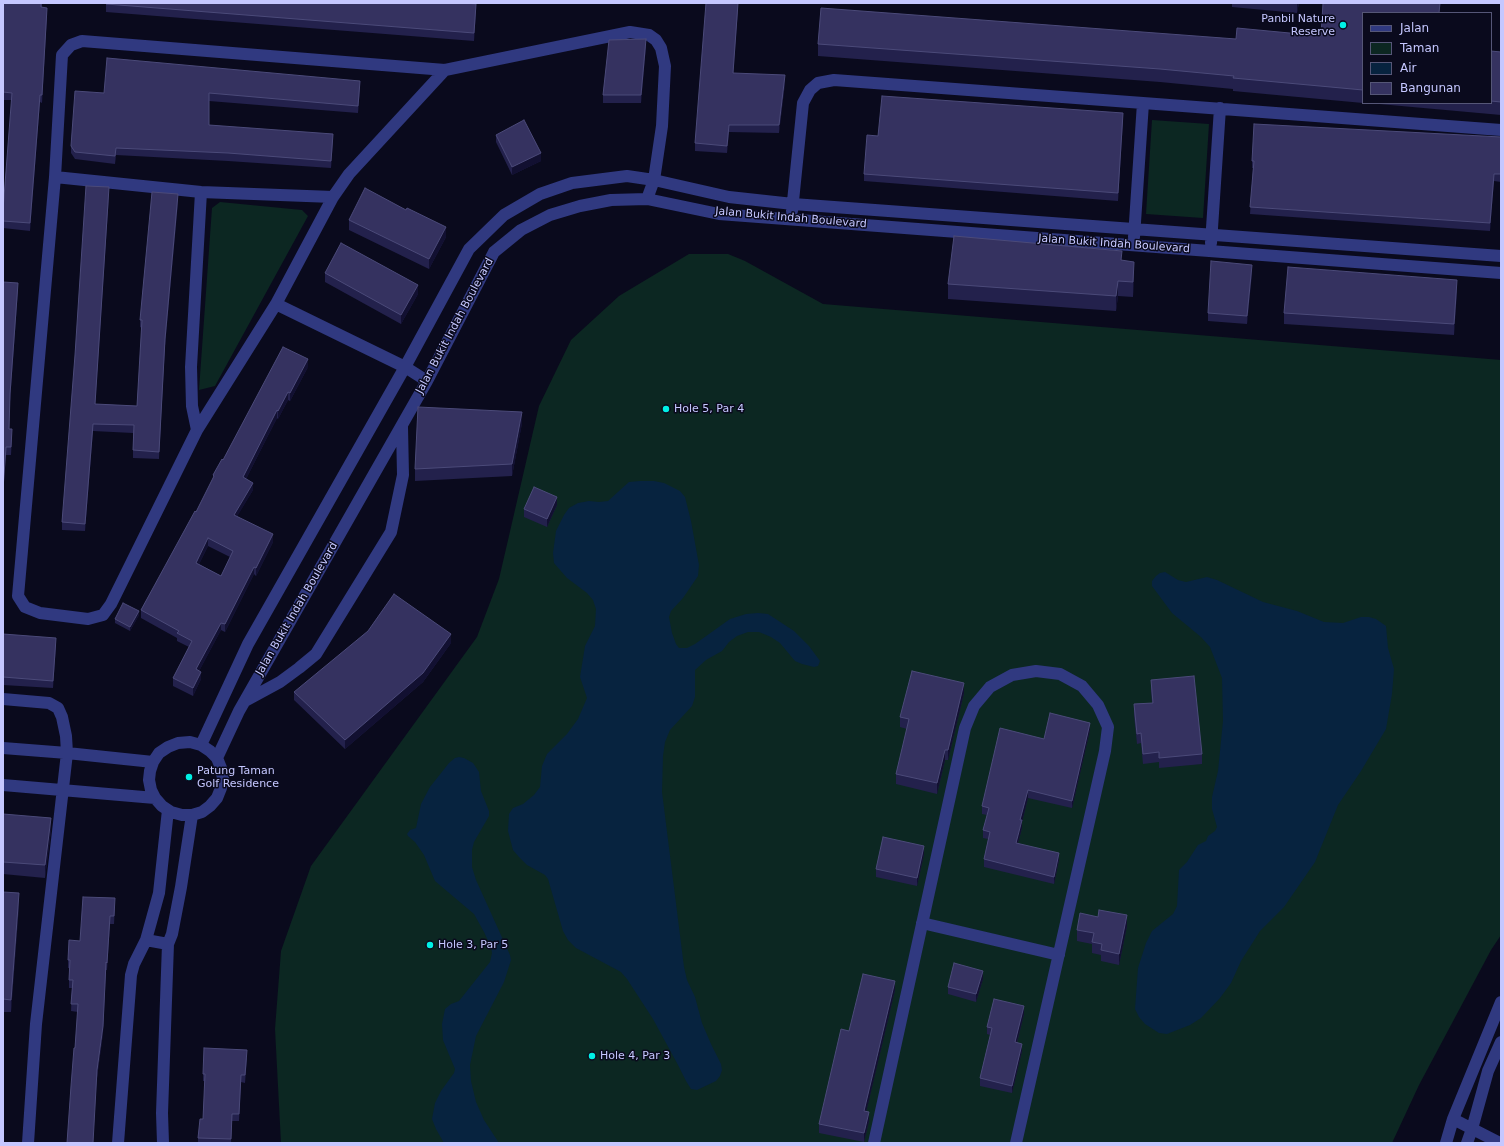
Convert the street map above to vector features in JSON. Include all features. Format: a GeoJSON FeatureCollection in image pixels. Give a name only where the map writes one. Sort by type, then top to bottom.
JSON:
{"type":"FeatureCollection","features":[{"type":"Feature","properties":{"kind":"street"},"geometry":{"type":"LineString","coordinates":[[445,70],[349,174],[333,197],[276,304],[197,430],[111,604],[103,615],[88,619],[40,613],[25,607],[18,596],[55,177],[62,55],[71,46],[82,41],[445,70],[630,32],[648,35],[656,40],[661,48],[665,66],[662,126],[654,180],[647,199]]}},
{"type":"Feature","properties":{"kind":"street"},"geometry":{"type":"LineString","coordinates":[[791,219],[803,103],[810,90],[818,83],[834,80],[1501,130]]}},
{"type":"Feature","properties":{"kind":"street"},"geometry":{"type":"LineString","coordinates":[[1134,245],[1143,103]]}},
{"type":"Feature","properties":{"kind":"street"},"geometry":{"type":"LineString","coordinates":[[1210,251],[1220,108]]}},
{"type":"Feature","properties":{"kind":"street"},"geometry":{"type":"LineString","coordinates":[[201,745],[248,644],[405,367],[469,249],[504,215],[540,194],[572,183],[626,176],[654,180],[729,197],[793,204],[1501,256]]}},
{"type":"Feature","properties":{"kind":"street"},"geometry":{"type":"LineString","coordinates":[[55,177],[201,192],[333,197]]}},
{"type":"Feature","properties":{"kind":"street"},"geometry":{"type":"LineString","coordinates":[[197,430],[192,406],[191,367],[201,192]]}},
{"type":"Feature","properties":{"kind":"street","name":"Jalan Bukit Indah Boulevard"},"geometry":{"type":"LineString","coordinates":[[217,758],[245,701],[427,381],[494,252],[521,230],[550,215],[580,206],[611,200],[647,199],[720,214],[1501,273]]}},
{"type":"Feature","properties":{"kind":"street"},"geometry":{"type":"LineString","coordinates":[[276,304],[405,367],[427,381]]}},
{"type":"Feature","properties":{"kind":"street"},"geometry":{"type":"LineString","coordinates":[[245,701],[280,682],[316,654],[391,532],[403,475],[402,425]]}},
{"type":"Feature","properties":{"kind":"street"},"geometry":{"type":"LineString","coordinates":[[874,1143],[965,728],[974,706],[990,687],[1012,675],[1036,671],[1060,674],[1082,686],[1098,704],[1108,727],[1105,751],[1016,1143]]}},
{"type":"Feature","properties":{"kind":"street"},"geometry":{"type":"LineString","coordinates":[[3,699],[49,703],[58,708],[62,717],[66,736],[67,753],[62,790],[55,819],[36,1024],[28,1143]]}},
{"type":"Feature","properties":{"kind":"street"},"geometry":{"type":"LineString","coordinates":[[190,742],[201,745],[217,758],[221,768],[222,778],[219,793],[210,806],[202,812],[192,815],[182,815],[168,810],[155,798],[151,790],[149,780],[153,762],[159,754],[168,747],[178,743],[190,742]]}},
{"type":"Feature","properties":{"kind":"street"},"geometry":{"type":"LineString","coordinates":[[3,748],[153,762]]}},
{"type":"Feature","properties":{"kind":"street"},"geometry":{"type":"LineString","coordinates":[[3,786],[155,798]]}},
{"type":"Feature","properties":{"kind":"street"},"geometry":{"type":"LineString","coordinates":[[118,1143],[132,975],[134,964],[146,940],[159,893],[168,810]]}},
{"type":"Feature","properties":{"kind":"street"},"geometry":{"type":"LineString","coordinates":[[162,1143],[168,944],[181,887],[192,815]]}},
{"type":"Feature","properties":{"kind":"street"},"geometry":{"type":"LineString","coordinates":[[922,923],[1059,955]]}},
{"type":"Feature","properties":{"kind":"street"},"geometry":{"type":"LineString","coordinates":[[146,940],[168,944]]}},
{"type":"Feature","properties":{"kind":"street"},"geometry":{"type":"LineString","coordinates":[[1447,1143],[1453,1119],[1501,1002]]}},
{"type":"Feature","properties":{"kind":"street"},"geometry":{"type":"LineString","coordinates":[[1467,1143],[1488,1071],[1501,1042]]}},
{"type":"Feature","properties":{"kind":"street"},"geometry":{"type":"LineString","coordinates":[[1453,1119],[1500,1143]]}},
{"type":"Feature","properties":{"kind":"green space"},"geometry":{"type":"Polygon","coordinates":[[[1152,120],[1209,124],[1203,218],[1146,214],[1152,120]]]}},
{"type":"Feature","properties":{"kind":"green space"},"geometry":{"type":"Polygon","coordinates":[[[220,202],[302,210],[308,216],[215,386],[199,390],[212,208],[220,202]]]}},
{"type":"Feature","properties":{"kind":"green space"},"geometry":{"type":"Polygon","coordinates":[[[689,254],[728,254],[745,261],[823,304],[1501,360],[1501,935],[1491,950],[1419,1085],[1392,1143],[281,1143],[275,1029],[281,951],[311,866],[477,637],[499,579],[539,406],[571,340],[619,296],[689,254]]]}},
{"type":"Feature","properties":{"kind":"water"},"geometry":{"type":"Polygon","coordinates":[[[640,481],[664,483],[680,491],[685,497],[691,521],[699,565],[698,576],[683,598],[671,611],[669,617],[672,633],[679,648],[687,648],[695,644],[730,619],[746,614],[758,613],[768,614],[794,631],[809,646],[820,661],[818,666],[814,667],[795,661],[780,643],[759,632],[748,632],[737,636],[729,642],[722,651],[706,660],[695,670],[695,697],[692,706],[670,730],[665,742],[662,792],[684,967],[687,980],[695,997],[702,1023],[721,1064],[722,1070],[716,1081],[697,1090],[691,1089],[653,1019],[621,972],[576,948],[568,940],[563,931],[548,879],[545,875],[527,865],[513,850],[508,831],[509,814],[513,808],[523,804],[534,795],[540,787],[542,766],[547,754],[567,734],[578,719],[587,698],[580,677],[585,646],[595,626],[596,609],[593,600],[587,593],[567,578],[554,563],[553,553],[556,531],[569,508],[578,503],[589,501],[608,501],[629,482],[640,481]]]}},
{"type":"Feature","properties":{"kind":"water"},"geometry":{"type":"Polygon","coordinates":[[[1165,572],[1178,580],[1186,582],[1207,577],[1217,580],[1263,602],[1297,611],[1324,622],[1343,623],[1361,617],[1376,619],[1386,626],[1388,648],[1394,669],[1392,694],[1386,729],[1361,771],[1338,805],[1315,862],[1284,907],[1260,931],[1241,961],[1231,983],[1220,998],[1201,1018],[1190,1025],[1167,1034],[1159,1033],[1145,1024],[1135,1009],[1138,968],[1146,943],[1152,931],[1173,914],[1177,906],[1179,870],[1187,862],[1198,845],[1206,841],[1208,836],[1215,831],[1217,827],[1212,809],[1212,797],[1218,771],[1223,721],[1222,678],[1210,647],[1201,637],[1172,613],[1152,586],[1152,581],[1156,576],[1165,572]]]}},
{"type":"Feature","properties":{"kind":"water"},"geometry":{"type":"Polygon","coordinates":[[[459,757],[473,763],[479,772],[481,791],[489,811],[489,816],[474,842],[472,850],[472,867],[476,880],[511,960],[504,982],[476,1036],[470,1065],[471,1081],[476,1102],[484,1120],[499,1143],[444,1143],[432,1119],[435,1103],[455,1069],[443,1040],[442,1024],[445,1009],[451,1004],[459,1001],[490,962],[492,953],[491,947],[474,914],[435,881],[424,855],[407,834],[410,830],[416,828],[421,804],[430,787],[449,763],[455,758],[459,757]]]}},
{"type":"Feature","properties":{"kind":"building"},"geometry":{"type":"Polygon","coordinates":[[[3,3],[41,3],[41,7],[47,8],[42,95],[40,95],[30,223],[3,221],[12,93],[3,92],[3,3]]]}},
{"type":"Feature","properties":{"kind":"building"},"geometry":{"type":"Polygon","coordinates":[[[106,3],[465,3],[476,4],[474,33],[106,3]]]}},
{"type":"Feature","properties":{"kind":"building"},"geometry":{"type":"Polygon","coordinates":[[[706,3],[738,3],[733,73],[785,75],[779,125],[729,125],[727,146],[695,143],[706,3]]]}},
{"type":"Feature","properties":{"kind":"building"},"geometry":{"type":"Polygon","coordinates":[[[1323,3],[1440,3],[1439,12],[1362,12],[1362,90],[1233,78],[1234,76],[1160,69],[818,44],[821,8],[1236,39],[1237,28],[1321,36],[1323,3]]]}},
{"type":"Feature","properties":{"kind":"building"},"geometry":{"type":"Polygon","coordinates":[[[646,39],[641,95],[603,95],[609,40],[646,39]]]}},
{"type":"Feature","properties":{"kind":"building"},"geometry":{"type":"Polygon","coordinates":[[[1492,51],[1501,52],[1501,102],[1492,101],[1492,51]]]}},
{"type":"Feature","properties":{"kind":"building"},"geometry":{"type":"Polygon","coordinates":[[[107,58],[360,81],[358,106],[209,93],[209,125],[333,134],[331,161],[228,153],[116,148],[115,156],[75,152],[71,146],[75,91],[104,93],[107,58]]]}},
{"type":"Feature","properties":{"kind":"building"},"geometry":{"type":"Polygon","coordinates":[[[882,96],[1123,113],[1118,193],[864,174],[867,135],[878,136],[882,96]]]}},
{"type":"Feature","properties":{"kind":"building"},"geometry":{"type":"Polygon","coordinates":[[[524,120],[541,153],[512,167],[496,135],[524,120]]]}},
{"type":"Feature","properties":{"kind":"building"},"geometry":{"type":"Polygon","coordinates":[[[1254,124],[1501,137],[1501,174],[1494,174],[1490,223],[1250,207],[1254,161],[1252,161],[1254,124]]]}},
{"type":"Feature","properties":{"kind":"building"},"geometry":{"type":"Polygon","coordinates":[[[86,186],[109,187],[95,404],[137,406],[142,320],[140,320],[152,192],[178,194],[165,339],[159,452],[133,450],[134,425],[93,424],[85,524],[62,522],[86,186]]]}},
{"type":"Feature","properties":{"kind":"building"},"geometry":{"type":"Polygon","coordinates":[[[365,188],[406,210],[407,208],[446,227],[429,259],[349,220],[365,188]]]}},
{"type":"Feature","properties":{"kind":"building"},"geometry":{"type":"Polygon","coordinates":[[[954,236],[1122,251],[1121,260],[1134,262],[1133,282],[1118,281],[1116,296],[948,284],[954,236]]]}},
{"type":"Feature","properties":{"kind":"building"},"geometry":{"type":"Polygon","coordinates":[[[341,243],[418,285],[401,315],[325,273],[341,243]]]}},
{"type":"Feature","properties":{"kind":"building"},"geometry":{"type":"Polygon","coordinates":[[[1211,261],[1252,265],[1247,316],[1208,313],[1211,261]]]}},
{"type":"Feature","properties":{"kind":"building"},"geometry":{"type":"Polygon","coordinates":[[[1288,267],[1457,280],[1454,324],[1284,313],[1288,267]]]}},
{"type":"Feature","properties":{"kind":"building"},"geometry":{"type":"Polygon","coordinates":[[[3,282],[18,283],[10,394],[9,429],[12,429],[11,447],[6,447],[3,489],[3,282]]]}},
{"type":"Feature","properties":{"kind":"building"},"geometry":{"type":"Polygon","coordinates":[[[283,347],[308,359],[290,393],[288,392],[278,411],[277,410],[243,477],[253,483],[234,515],[273,534],[256,568],[254,567],[225,624],[221,623],[196,669],[201,672],[193,688],[173,678],[192,641],[177,633],[179,631],[141,610],[195,511],[196,512],[214,476],[213,475],[222,459],[223,460],[283,347]],[[208,538],[196,563],[221,576],[233,551],[208,538]]]}},
{"type":"Feature","properties":{"kind":"building"},"geometry":{"type":"Polygon","coordinates":[[[418,407],[522,412],[512,464],[415,469],[418,407]]]}},
{"type":"Feature","properties":{"kind":"building"},"geometry":{"type":"Polygon","coordinates":[[[534,487],[557,497],[547,519],[524,509],[534,487]]]}},
{"type":"Feature","properties":{"kind":"building"},"geometry":{"type":"Polygon","coordinates":[[[394,594],[451,634],[423,673],[345,740],[294,692],[368,631],[394,594]]]}},
{"type":"Feature","properties":{"kind":"building"},"geometry":{"type":"Polygon","coordinates":[[[123,603],[139,611],[130,627],[115,619],[123,603]]]}},
{"type":"Feature","properties":{"kind":"building"},"geometry":{"type":"Polygon","coordinates":[[[3,634],[56,638],[53,681],[3,677],[3,634]]]}},
{"type":"Feature","properties":{"kind":"building"},"geometry":{"type":"Polygon","coordinates":[[[912,671],[964,683],[948,750],[945,750],[937,783],[896,774],[909,719],[900,717],[912,671]]]}},
{"type":"Feature","properties":{"kind":"building"},"geometry":{"type":"Polygon","coordinates":[[[1194,676],[1202,754],[1159,758],[1159,752],[1143,754],[1141,733],[1137,734],[1134,704],[1153,703],[1151,680],[1194,676]]]}},
{"type":"Feature","properties":{"kind":"building"},"geometry":{"type":"Polygon","coordinates":[[[1050,713],[1090,723],[1072,801],[1028,790],[1020,820],[1022,820],[1016,843],[1059,853],[1054,877],[984,859],[990,832],[983,830],[989,808],[982,806],[1000,728],[1044,739],[1050,713]]]}},
{"type":"Feature","properties":{"kind":"building"},"geometry":{"type":"Polygon","coordinates":[[[3,814],[51,818],[45,865],[3,862],[3,814]]]}},
{"type":"Feature","properties":{"kind":"building"},"geometry":{"type":"Polygon","coordinates":[[[883,837],[924,846],[917,878],[876,869],[883,837]]]}},
{"type":"Feature","properties":{"kind":"building"},"geometry":{"type":"Polygon","coordinates":[[[3,892],[19,893],[11,1000],[3,999],[3,892]]]}},
{"type":"Feature","properties":{"kind":"building"},"geometry":{"type":"Polygon","coordinates":[[[83,897],[115,898],[114,916],[110,916],[103,1026],[97,1070],[93,1143],[67,1143],[78,1004],[71,1004],[73,980],[69,980],[69,940],[80,941],[83,897]]]}},
{"type":"Feature","properties":{"kind":"building"},"geometry":{"type":"Polygon","coordinates":[[[1099,910],[1127,915],[1119,954],[1101,950],[1102,944],[1092,942],[1094,933],[1077,930],[1080,913],[1098,917],[1099,910]]]}},
{"type":"Feature","properties":{"kind":"building"},"geometry":{"type":"Polygon","coordinates":[[[954,963],[983,971],[976,994],[948,987],[954,963]]]}},
{"type":"Feature","properties":{"kind":"building"},"geometry":{"type":"Polygon","coordinates":[[[863,974],[895,981],[864,1111],[869,1112],[864,1133],[819,1124],[841,1029],[849,1031],[863,974]]]}},
{"type":"Feature","properties":{"kind":"building"},"geometry":{"type":"Polygon","coordinates":[[[994,999],[1024,1006],[1015,1042],[1022,1044],[1012,1086],[980,1078],[992,1028],[987,1027],[994,999]]]}},
{"type":"Feature","properties":{"kind":"building"},"geometry":{"type":"Polygon","coordinates":[[[204,1048],[247,1050],[245,1075],[241,1075],[239,1114],[232,1114],[231,1139],[198,1138],[200,1119],[203,1119],[205,1074],[203,1074],[204,1048]]]}},
{"type":"Feature","properties":{"kind":"place","name":"Panbil Nature Reserve"},"geometry":{"type":"Point","coordinates":[1343,25]}},
{"type":"Feature","properties":{"kind":"place","name":"Hole 5, Par 4"},"geometry":{"type":"Point","coordinates":[666,409]}},
{"type":"Feature","properties":{"kind":"place","name":"Patung Taman Golf Residence"},"geometry":{"type":"Point","coordinates":[189,777]}},
{"type":"Feature","properties":{"kind":"place","name":"Hole 3, Par 5"},"geometry":{"type":"Point","coordinates":[430,945]}},
{"type":"Feature","properties":{"kind":"place","name":"Hole 4, Par 3"},"geometry":{"type":"Point","coordinates":[592,1056]}}]}
